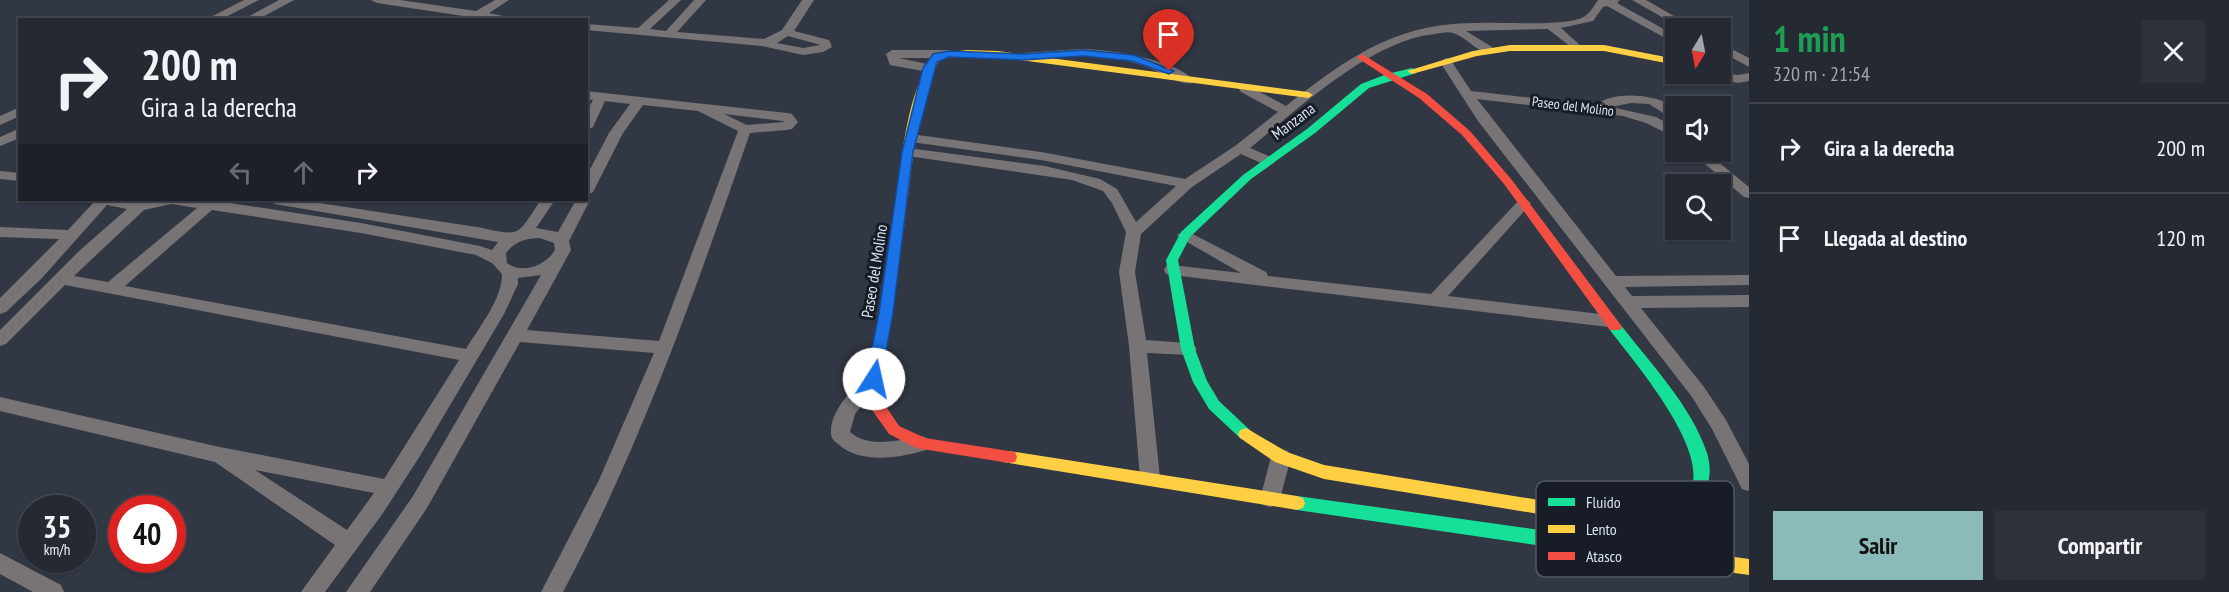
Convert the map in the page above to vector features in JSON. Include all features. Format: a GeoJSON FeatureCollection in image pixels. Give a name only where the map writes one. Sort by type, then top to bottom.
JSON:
{"type":"FeatureCollection","features":[{"type":"Feature","properties":{"kind":"street"},"geometry":{"type":"LineString","coordinates":[[214,18],[253,0]]}},
{"type":"Feature","properties":{"kind":"street"},"geometry":{"type":"LineString","coordinates":[[250,18],[288,0]]}},
{"type":"Feature","properties":{"kind":"street"},"geometry":{"type":"LineString","coordinates":[[377,0],[505,18]]}},
{"type":"Feature","properties":{"kind":"street"},"geometry":{"type":"LineString","coordinates":[[478,14],[503,0]]}},
{"type":"Feature","properties":{"kind":"street"},"geometry":{"type":"LineString","coordinates":[[639,33],[675,0]]}},
{"type":"Feature","properties":{"kind":"street"},"geometry":{"type":"LineString","coordinates":[[667,36],[700,0]]}},
{"type":"Feature","properties":{"kind":"street"},"geometry":{"type":"LineString","coordinates":[[765,43],[777,40],[788,33],[808,0]]}},
{"type":"Feature","properties":{"kind":"street"},"geometry":{"type":"LineString","coordinates":[[1150,478],[1138,346],[1127,272],[1134,232],[1187,184],[1240,149],[1308,95],[1362,57],[1417,34],[1452,27],[1551,26],[1589,19],[1599,5],[1608,0],[1665,34]]}},
{"type":"Feature","properties":{"kind":"street"},"geometry":{"type":"LineString","coordinates":[[1638,0],[1671,18]]}},
{"type":"Feature","properties":{"kind":"street"},"geometry":{"type":"LineString","coordinates":[[1551,26],[1576,47]]}},
{"type":"Feature","properties":{"kind":"street"},"geometry":{"type":"LineString","coordinates":[[588,27],[765,43],[803,51],[819,50],[826,45],[821,41],[788,33]]}},
{"type":"Feature","properties":{"kind":"street"},"geometry":{"type":"LineString","coordinates":[[1452,27],[1488,50]]}},
{"type":"Feature","properties":{"kind":"street","name":"Manzana"},"geometry":{"type":"LineString","coordinates":[[1172,270],[1173,260],[1185,236],[1268,160],[1311,131],[1365,86],[1391,76],[1488,50],[1576,47],[1629,51],[1665,59]]}},
{"type":"Feature","properties":{"kind":"street"},"geometry":{"type":"LineString","coordinates":[[1731,52],[1749,63]]}},
{"type":"Feature","properties":{"kind":"street"},"geometry":{"type":"LineString","coordinates":[[949,54],[937,56],[928,68],[894,62],[892,54],[949,54],[1023,57],[1245,89],[1308,95]]}},
{"type":"Feature","properties":{"kind":"street"},"geometry":{"type":"LineString","coordinates":[[1362,57],[1430,101],[1466,133],[1524,203],[1681,419],[1699,454],[1702,481]]}},
{"type":"Feature","properties":{"kind":"street"},"geometry":{"type":"LineString","coordinates":[[1446,62],[1467,94],[1569,228],[1698,392],[1719,425],[1749,483]]}},
{"type":"Feature","properties":{"kind":"street","name":"Paseo del Molino"},"geometry":{"type":"LineString","coordinates":[[928,68],[909,145],[888,302],[874,379],[875,403],[894,429],[922,444],[1534,538]]}},
{"type":"Feature","properties":{"kind":"street"},"geometry":{"type":"LineString","coordinates":[[1744,78],[1749,88]]}},
{"type":"Feature","properties":{"kind":"street"},"geometry":{"type":"LineString","coordinates":[[1245,89],[1288,112]]}},
{"type":"Feature","properties":{"kind":"street","name":"Paseo del Molino"},"geometry":{"type":"LineString","coordinates":[[1467,94],[1593,108],[1637,116],[1665,128]]}},
{"type":"Feature","properties":{"kind":"street"},"geometry":{"type":"LineString","coordinates":[[588,95],[787,117],[791,122],[787,126],[745,129],[703,109]]}},
{"type":"Feature","properties":{"kind":"street"},"geometry":{"type":"LineString","coordinates":[[588,123],[601,97]]}},
{"type":"Feature","properties":{"kind":"street"},"geometry":{"type":"LineString","coordinates":[[1593,108],[1633,99],[1665,107]]}},
{"type":"Feature","properties":{"kind":"street"},"geometry":{"type":"LineString","coordinates":[[588,188],[616,133],[639,101]]}},
{"type":"Feature","properties":{"kind":"street"},"geometry":{"type":"LineString","coordinates":[[0,121],[18,112]]}},
{"type":"Feature","properties":{"kind":"street"},"geometry":{"type":"LineString","coordinates":[[552,592],[614,473],[666,348],[745,129]]}},
{"type":"Feature","properties":{"kind":"street"},"geometry":{"type":"LineString","coordinates":[[0,142],[18,133]]}},
{"type":"Feature","properties":{"kind":"street"},"geometry":{"type":"LineString","coordinates":[[909,145],[1109,168],[1187,184]]}},
{"type":"Feature","properties":{"kind":"street"},"geometry":{"type":"LineString","coordinates":[[909,145],[1099,182],[1109,189],[1134,232]]}},
{"type":"Feature","properties":{"kind":"street"},"geometry":{"type":"LineString","coordinates":[[1240,149],[1268,160]]}},
{"type":"Feature","properties":{"kind":"street"},"geometry":{"type":"LineString","coordinates":[[1710,162],[1749,194]]}},
{"type":"Feature","properties":{"kind":"street"},"geometry":{"type":"LineString","coordinates":[[1099,182],[1109,168]]}},
{"type":"Feature","properties":{"kind":"street"},"geometry":{"type":"LineString","coordinates":[[0,175],[18,177]]}},
{"type":"Feature","properties":{"kind":"street"},"geometry":{"type":"LineString","coordinates":[[0,308],[36,274],[103,201]]}},
{"type":"Feature","properties":{"kind":"street"},"geometry":{"type":"LineString","coordinates":[[110,201],[139,206],[166,201]]}},
{"type":"Feature","properties":{"kind":"street"},"geometry":{"type":"LineString","coordinates":[[181,201],[361,228],[480,251],[504,266],[536,272],[559,250]]}},
{"type":"Feature","properties":{"kind":"street"},"geometry":{"type":"LineString","coordinates":[[281,201],[483,233],[518,237],[539,232],[552,235],[559,250]]}},
{"type":"Feature","properties":{"kind":"street"},"geometry":{"type":"LineString","coordinates":[[312,592],[389,488],[506,296],[504,266],[499,253],[518,237],[547,201]]}},
{"type":"Feature","properties":{"kind":"street"},"geometry":{"type":"LineString","coordinates":[[357,592],[420,502],[516,335],[583,201]]}},
{"type":"Feature","properties":{"kind":"street"},"geometry":{"type":"LineString","coordinates":[[1436,299],[1524,203]]}},
{"type":"Feature","properties":{"kind":"street"},"geometry":{"type":"LineString","coordinates":[[112,288],[211,204]]}},
{"type":"Feature","properties":{"kind":"street"},"geometry":{"type":"LineString","coordinates":[[0,340],[139,206]]}},
{"type":"Feature","properties":{"kind":"street"},"geometry":{"type":"LineString","coordinates":[[1543,228],[1569,228]]}},
{"type":"Feature","properties":{"kind":"street"},"geometry":{"type":"LineString","coordinates":[[0,232],[71,235]]}},
{"type":"Feature","properties":{"kind":"street"},"geometry":{"type":"LineString","coordinates":[[1185,236],[1268,280]]}},
{"type":"Feature","properties":{"kind":"street"},"geometry":{"type":"LineString","coordinates":[[1536,506],[1324,472],[1281,457],[1260,445],[1214,405],[1200,382],[1188,350],[1172,270],[1609,321]]}},
{"type":"Feature","properties":{"kind":"street"},"geometry":{"type":"LineString","coordinates":[[61,279],[470,356]]}},
{"type":"Feature","properties":{"kind":"street"},"geometry":{"type":"LineString","coordinates":[[1612,282],[1749,280]]}},
{"type":"Feature","properties":{"kind":"street"},"geometry":{"type":"LineString","coordinates":[[1629,302],[1749,301]]}},
{"type":"Feature","properties":{"kind":"street"},"geometry":{"type":"LineString","coordinates":[[516,335],[666,348]]}},
{"type":"Feature","properties":{"kind":"street"},"geometry":{"type":"LineString","coordinates":[[1138,346],[1188,350]]}},
{"type":"Feature","properties":{"kind":"street"},"geometry":{"type":"LineString","coordinates":[[874,379],[845,410],[840,435],[848,444],[879,450],[922,444]]}},
{"type":"Feature","properties":{"kind":"street"},"geometry":{"type":"LineString","coordinates":[[0,404],[215,454],[389,488]]}},
{"type":"Feature","properties":{"kind":"street"},"geometry":{"type":"LineString","coordinates":[[1681,419],[1719,425]]}},
{"type":"Feature","properties":{"kind":"street"},"geometry":{"type":"LineString","coordinates":[[215,454],[350,543]]}},
{"type":"Feature","properties":{"kind":"street"},"geometry":{"type":"LineString","coordinates":[[1270,499],[1281,457]]}},
{"type":"Feature","properties":{"kind":"street"},"geometry":{"type":"LineString","coordinates":[[1523,505],[1534,538]]}},
{"type":"Feature","properties":{"kind":"street","name":"Paseo del Molino"},"geometry":{"type":"LineString","coordinates":[[1734,565],[1749,567]]}},
{"type":"Feature","properties":{"kind":"street"},"geometry":{"type":"LineString","coordinates":[[1,566],[53,592]]}},
{"type":"Feature","properties":{"kind":"traffic: fast"},"geometry":{"type":"LineString","coordinates":[[1246,434],[1214,405],[1200,382],[1188,349],[1172,260],[1185,235],[1247,177],[1311,131],[1365,86],[1412,71]]}},
{"type":"Feature","properties":{"kind":"traffic: fast"},"geometry":{"type":"LineString","coordinates":[[1615,327],[1662,388],[1693,438],[1701,462],[1701,481]]}},
{"type":"Feature","properties":{"kind":"traffic: fast"},"geometry":{"type":"LineString","coordinates":[[1297,503],[1536,537]]}},
{"type":"Feature","properties":{"kind":"traffic: slow"},"geometry":{"type":"LineString","coordinates":[[1412,71],[1476,53],[1510,48],[1604,48],[1665,60]]}},
{"type":"Feature","properties":{"kind":"traffic: slow"},"geometry":{"type":"LineString","coordinates":[[902,197],[918,103],[923,84],[937,56],[967,53],[998,54],[1308,95]]}},
{"type":"Feature","properties":{"kind":"traffic: slow"},"geometry":{"type":"LineString","coordinates":[[1246,434],[1281,457],[1324,472],[1536,507]]}},
{"type":"Feature","properties":{"kind":"traffic: slow"},"geometry":{"type":"LineString","coordinates":[[1009,457],[1297,503]]}},
{"type":"Feature","properties":{"kind":"traffic: slow"},"geometry":{"type":"LineString","coordinates":[[1734,565],[1749,567]]}},
{"type":"Feature","properties":{"kind":"traffic: jam"},"geometry":{"type":"LineString","coordinates":[[1362,57],[1423,96],[1466,133],[1508,182],[1615,327]]}},
{"type":"Feature","properties":{"kind":"traffic: jam"},"geometry":{"type":"LineString","coordinates":[[902,197],[886,313],[874,379],[875,403],[894,430],[922,444],[1009,457]]}},
{"type":"Feature","properties":{"kind":"route"},"geometry":{"type":"LineString","coordinates":[[874,379],[886,313],[908,152],[928,68],[937,56],[966,53],[1023,57],[1083,53],[1134,58],[1169,71]]}}]}
